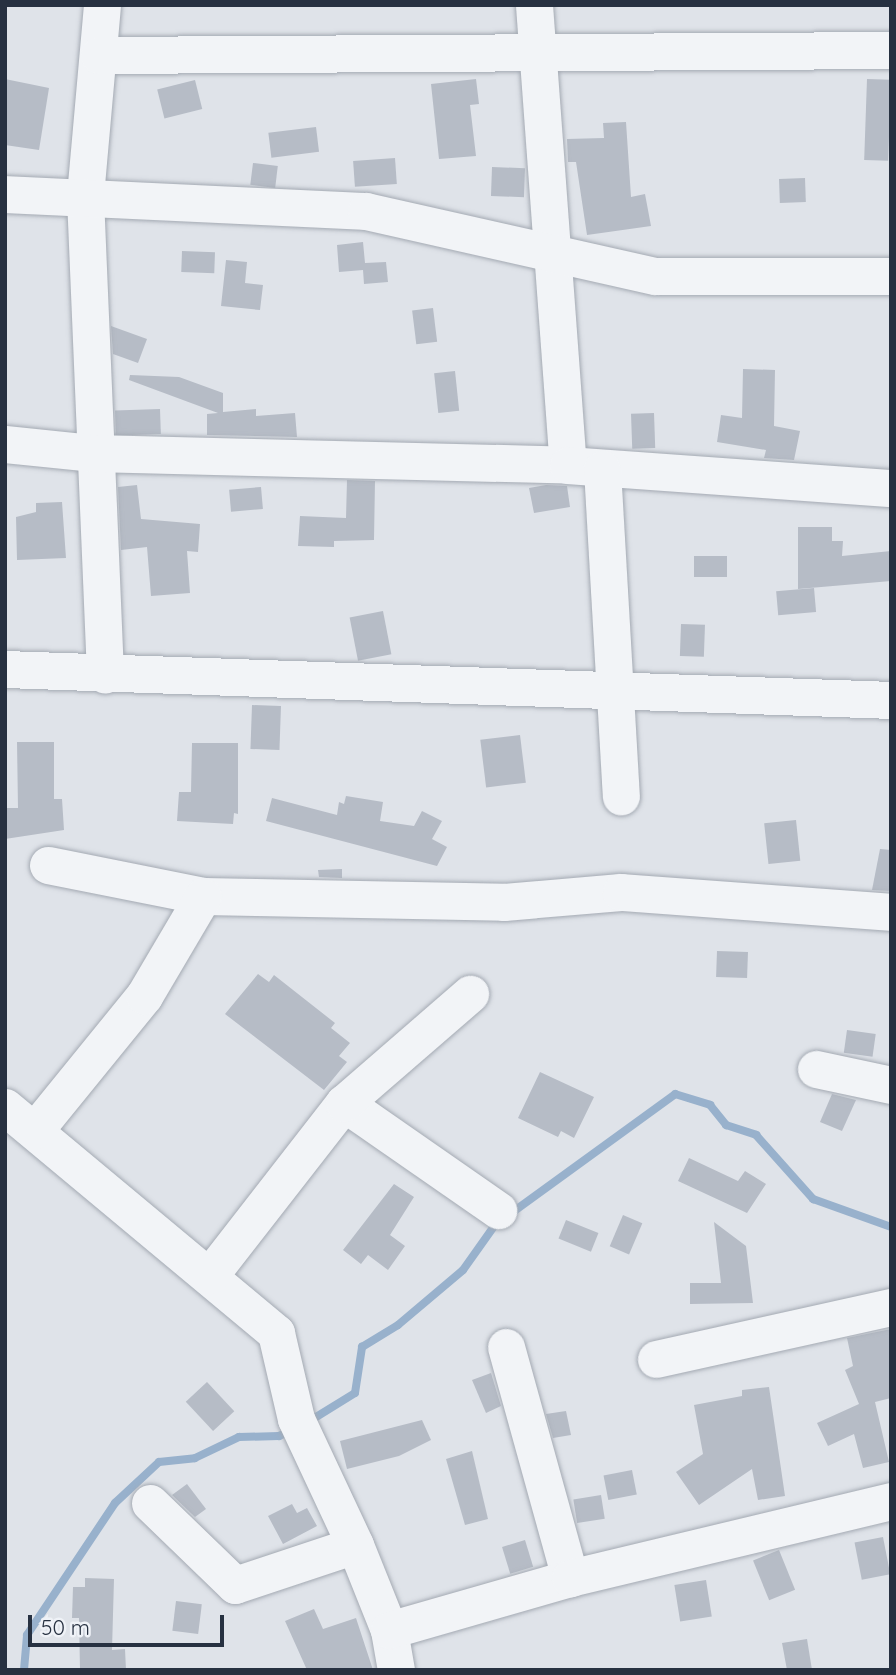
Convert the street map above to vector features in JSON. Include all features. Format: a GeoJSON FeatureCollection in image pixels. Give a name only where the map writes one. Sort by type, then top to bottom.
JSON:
{"type":"FeatureCollection","features":[{"type":"Feature","properties":{"kind":"street"},"geometry":{"type":"LineString","coordinates":[[102,5],[85,197],[92,453],[105,675]]}},
{"type":"Feature","properties":{"kind":"street"},"geometry":{"type":"LineString","coordinates":[[534,5],[550,256],[585,468],[614,691],[621,796]]}},
{"type":"Feature","properties":{"kind":"street"},"geometry":{"type":"LineString","coordinates":[[99,55],[891,50]]}},
{"type":"Feature","properties":{"kind":"street"},"geometry":{"type":"LineString","coordinates":[[5,194],[366,211],[550,256],[655,276],[891,276]]}},
{"type":"Feature","properties":{"kind":"street"},"geometry":{"type":"LineString","coordinates":[[5,444],[92,453],[585,468],[891,488]]}},
{"type":"Feature","properties":{"kind":"street"},"geometry":{"type":"LineString","coordinates":[[5,669],[105,675],[891,701]]}},
{"type":"Feature","properties":{"kind":"street"},"geometry":{"type":"LineString","coordinates":[[48,865],[203,896],[504,902],[621,892],[891,912]]}},
{"type":"Feature","properties":{"kind":"street"},"geometry":{"type":"LineString","coordinates":[[35,1130],[144,996],[203,896]]}},
{"type":"Feature","properties":{"kind":"street"},"geometry":{"type":"LineString","coordinates":[[210,1275],[344,1103],[470,994]]}},
{"type":"Feature","properties":{"kind":"street"},"geometry":{"type":"LineString","coordinates":[[816,1069],[891,1085]]}},
{"type":"Feature","properties":{"kind":"street"},"geometry":{"type":"LineString","coordinates":[[344,1103],[498,1210]]}},
{"type":"Feature","properties":{"kind":"street"},"geometry":{"type":"LineString","coordinates":[[5,1107],[210,1275],[276,1333],[299,1426],[355,1545],[389,1630],[396,1670]]}},
{"type":"Feature","properties":{"kind":"street"},"geometry":{"type":"LineString","coordinates":[[656,1359],[891,1307]]}},
{"type":"Feature","properties":{"kind":"street"},"geometry":{"type":"LineString","coordinates":[[506,1347],[570,1578]]}},
{"type":"Feature","properties":{"kind":"street"},"geometry":{"type":"LineString","coordinates":[[389,1630],[570,1578],[891,1501]]}},
{"type":"Feature","properties":{"kind":"street"},"geometry":{"type":"LineString","coordinates":[[150,1503],[235,1585],[355,1545]]}},
{"type":"Feature","properties":{"kind":"building"},"geometry":{"type":"Polygon","coordinates":[[[5,79],[49,88],[39,150],[5,145],[5,79]]]}},
{"type":"Feature","properties":{"kind":"building"},"geometry":{"type":"Polygon","coordinates":[[[476,79],[479,104],[470,105],[476,156],[439,159],[431,84],[476,79]]]}},
{"type":"Feature","properties":{"kind":"building"},"geometry":{"type":"Polygon","coordinates":[[[867,79],[891,80],[888,161],[864,160],[867,79]]]}},
{"type":"Feature","properties":{"kind":"building"},"geometry":{"type":"Polygon","coordinates":[[[195,80],[202,109],[164,119],[157,89],[195,80]]]}},
{"type":"Feature","properties":{"kind":"building"},"geometry":{"type":"Polygon","coordinates":[[[626,122],[631,197],[645,194],[651,226],[587,235],[576,162],[568,162],[567,139],[604,138],[603,123],[626,122]]]}},
{"type":"Feature","properties":{"kind":"building"},"geometry":{"type":"Polygon","coordinates":[[[316,127],[319,152],[271,158],[268,133],[316,127]]]}},
{"type":"Feature","properties":{"kind":"building"},"geometry":{"type":"Polygon","coordinates":[[[395,158],[397,184],[355,187],[353,161],[395,158]]]}},
{"type":"Feature","properties":{"kind":"building"},"geometry":{"type":"Polygon","coordinates":[[[253,163],[278,166],[275,188],[250,185],[253,163]]]}},
{"type":"Feature","properties":{"kind":"building"},"geometry":{"type":"Polygon","coordinates":[[[492,167],[525,168],[524,197],[491,196],[492,167]]]}},
{"type":"Feature","properties":{"kind":"building"},"geometry":{"type":"Polygon","coordinates":[[[805,178],[806,202],[780,203],[779,179],[805,178]]]}},
{"type":"Feature","properties":{"kind":"building"},"geometry":{"type":"Polygon","coordinates":[[[363,242],[365,263],[386,262],[388,282],[364,284],[363,270],[339,272],[337,245],[363,242]]]}},
{"type":"Feature","properties":{"kind":"building"},"geometry":{"type":"Polygon","coordinates":[[[182,251],[215,252],[214,273],[181,272],[182,251]]]}},
{"type":"Feature","properties":{"kind":"building"},"geometry":{"type":"Polygon","coordinates":[[[226,260],[247,262],[245,283],[263,285],[260,310],[221,306],[226,260]]]}},
{"type":"Feature","properties":{"kind":"building"},"geometry":{"type":"Polygon","coordinates":[[[433,308],[437,342],[416,344],[412,311],[433,308]]]}},
{"type":"Feature","properties":{"kind":"building"},"geometry":{"type":"Polygon","coordinates":[[[111,326],[147,339],[138,363],[113,354],[111,326]]]}},
{"type":"Feature","properties":{"kind":"building"},"geometry":{"type":"Polygon","coordinates":[[[743,369],[775,370],[774,426],[800,431],[794,460],[764,458],[766,450],[717,442],[721,415],[742,418],[743,369]]]}},
{"type":"Feature","properties":{"kind":"building"},"geometry":{"type":"Polygon","coordinates":[[[455,371],[459,411],[438,413],[434,373],[455,371]]]}},
{"type":"Feature","properties":{"kind":"building"},"geometry":{"type":"Polygon","coordinates":[[[130,375],[179,377],[223,393],[223,412],[256,409],[256,416],[295,413],[297,437],[207,435],[207,414],[218,413],[129,380],[130,375]]]}},
{"type":"Feature","properties":{"kind":"building"},"geometry":{"type":"Polygon","coordinates":[[[160,409],[161,434],[116,436],[115,411],[160,409]]]}},
{"type":"Feature","properties":{"kind":"building"},"geometry":{"type":"Polygon","coordinates":[[[654,413],[655,448],[632,449],[631,414],[654,413]]]}},
{"type":"Feature","properties":{"kind":"building"},"geometry":{"type":"Polygon","coordinates":[[[347,480],[375,481],[374,540],[334,541],[334,547],[298,546],[300,516],[346,518],[347,480]]]}},
{"type":"Feature","properties":{"kind":"building"},"geometry":{"type":"Polygon","coordinates":[[[137,485],[141,519],[200,524],[198,552],[187,551],[190,593],[151,596],[147,547],[121,550],[118,487],[137,485]]]}},
{"type":"Feature","properties":{"kind":"building"},"geometry":{"type":"Polygon","coordinates":[[[546,485],[567,486],[570,507],[534,513],[529,488],[546,485]]]}},
{"type":"Feature","properties":{"kind":"building"},"geometry":{"type":"Polygon","coordinates":[[[261,487],[263,509],[231,512],[229,490],[261,487]]]}},
{"type":"Feature","properties":{"kind":"building"},"geometry":{"type":"Polygon","coordinates":[[[62,502],[66,558],[17,560],[16,517],[36,512],[36,503],[62,502]]]}},
{"type":"Feature","properties":{"kind":"building"},"geometry":{"type":"Polygon","coordinates":[[[798,527],[832,527],[832,541],[843,541],[842,556],[891,551],[891,581],[798,589],[798,527]]]}},
{"type":"Feature","properties":{"kind":"building"},"geometry":{"type":"Polygon","coordinates":[[[694,556],[727,556],[727,577],[694,577],[694,556]]]}},
{"type":"Feature","properties":{"kind":"building"},"geometry":{"type":"Polygon","coordinates":[[[814,588],[816,612],[778,615],[776,591],[814,588]]]}},
{"type":"Feature","properties":{"kind":"building"},"geometry":{"type":"Polygon","coordinates":[[[383,611],[391,654],[358,661],[350,617],[383,611]]]}},
{"type":"Feature","properties":{"kind":"building"},"geometry":{"type":"Polygon","coordinates":[[[681,624],[705,625],[704,657],[680,656],[681,624]]]}},
{"type":"Feature","properties":{"kind":"building"},"geometry":{"type":"Polygon","coordinates":[[[252,705],[281,706],[279,750],[250,749],[252,705]]]}},
{"type":"Feature","properties":{"kind":"building"},"geometry":{"type":"Polygon","coordinates":[[[520,735],[526,783],[486,788],[480,740],[520,735]]]}},
{"type":"Feature","properties":{"kind":"building"},"geometry":{"type":"Polygon","coordinates":[[[17,742],[54,742],[54,799],[62,799],[64,830],[5,839],[5,808],[18,808],[17,742]]]}},
{"type":"Feature","properties":{"kind":"building"},"geometry":{"type":"Polygon","coordinates":[[[192,743],[238,743],[238,814],[234,813],[233,824],[177,821],[179,792],[191,792],[192,743]]]}},
{"type":"Feature","properties":{"kind":"building"},"geometry":{"type":"Polygon","coordinates":[[[346,796],[383,802],[380,821],[414,826],[422,811],[442,821],[432,839],[447,847],[437,866],[266,821],[272,798],[337,815],[339,802],[344,804],[346,796]]]}},
{"type":"Feature","properties":{"kind":"building"},"geometry":{"type":"Polygon","coordinates":[[[796,820],[800,861],[768,864],[764,823],[796,820]]]}},
{"type":"Feature","properties":{"kind":"building"},"geometry":{"type":"Polygon","coordinates":[[[880,849],[891,850],[891,891],[872,890],[880,849]]]}},
{"type":"Feature","properties":{"kind":"building"},"geometry":{"type":"Polygon","coordinates":[[[342,869],[342,878],[319,877],[318,870],[342,869]]]}},
{"type":"Feature","properties":{"kind":"building"},"geometry":{"type":"Polygon","coordinates":[[[717,951],[748,952],[747,978],[716,977],[717,951]]]}},
{"type":"Feature","properties":{"kind":"building"},"geometry":{"type":"Polygon","coordinates":[[[258,974],[269,982],[274,975],[335,1023],[331,1028],[350,1043],[339,1056],[347,1062],[324,1090],[225,1014],[258,974]]]}},
{"type":"Feature","properties":{"kind":"building"},"geometry":{"type":"Polygon","coordinates":[[[847,1030],[876,1034],[873,1057],[844,1053],[847,1030]]]}},
{"type":"Feature","properties":{"kind":"building"},"geometry":{"type":"Polygon","coordinates":[[[540,1072],[594,1097],[574,1138],[561,1131],[558,1137],[518,1118],[540,1072]]]}},
{"type":"Feature","properties":{"kind":"building"},"geometry":{"type":"Polygon","coordinates":[[[832,1094],[856,1100],[842,1131],[820,1122],[832,1094]]]}},
{"type":"Feature","properties":{"kind":"building"},"geometry":{"type":"Polygon","coordinates":[[[689,1158],[738,1181],[745,1171],[766,1184],[747,1213],[678,1181],[689,1158]]]}},
{"type":"Feature","properties":{"kind":"building"},"geometry":{"type":"Polygon","coordinates":[[[394,1184],[414,1197],[390,1235],[405,1246],[388,1270],[368,1255],[361,1264],[343,1250],[394,1184]]]}},
{"type":"Feature","properties":{"kind":"building"},"geometry":{"type":"Polygon","coordinates":[[[623,1215],[642,1223],[629,1255],[610,1246],[623,1215]]]}},
{"type":"Feature","properties":{"kind":"building"},"geometry":{"type":"Polygon","coordinates":[[[566,1220],[598,1233],[591,1252],[559,1239],[566,1220]]]}},
{"type":"Feature","properties":{"kind":"building"},"geometry":{"type":"Polygon","coordinates":[[[714,1222],[746,1246],[753,1303],[690,1304],[690,1283],[721,1283],[714,1222]]]}},
{"type":"Feature","properties":{"kind":"building"},"geometry":{"type":"Polygon","coordinates":[[[891,1329],[891,1398],[875,1402],[889,1462],[863,1468],[854,1434],[828,1446],[817,1423],[859,1404],[845,1370],[853,1366],[847,1338],[891,1329]]]}},
{"type":"Feature","properties":{"kind":"building"},"geometry":{"type":"Polygon","coordinates":[[[491,1373],[501,1406],[486,1413],[472,1380],[491,1373]]]}},
{"type":"Feature","properties":{"kind":"building"},"geometry":{"type":"Polygon","coordinates":[[[207,1382],[234,1411],[213,1431],[186,1402],[207,1382]]]}},
{"type":"Feature","properties":{"kind":"building"},"geometry":{"type":"Polygon","coordinates":[[[769,1387],[785,1496],[758,1500],[752,1469],[699,1505],[676,1472],[703,1454],[694,1405],[742,1396],[742,1390],[769,1387]]]}},
{"type":"Feature","properties":{"kind":"building"},"geometry":{"type":"Polygon","coordinates":[[[566,1411],[571,1435],[553,1438],[546,1414],[566,1411]]]}},
{"type":"Feature","properties":{"kind":"building"},"geometry":{"type":"Polygon","coordinates":[[[422,1420],[431,1440],[399,1456],[347,1469],[340,1441],[422,1420]]]}},
{"type":"Feature","properties":{"kind":"building"},"geometry":{"type":"Polygon","coordinates":[[[472,1451],[488,1519],[465,1525],[446,1459],[472,1451]]]}},
{"type":"Feature","properties":{"kind":"building"},"geometry":{"type":"Polygon","coordinates":[[[632,1470],[637,1495],[608,1500],[604,1476],[632,1470]]]}},
{"type":"Feature","properties":{"kind":"building"},"geometry":{"type":"Polygon","coordinates":[[[187,1484],[206,1509],[195,1517],[172,1495],[187,1484]]]}},
{"type":"Feature","properties":{"kind":"building"},"geometry":{"type":"Polygon","coordinates":[[[601,1495],[605,1519],[577,1523],[573,1499],[601,1495]]]}},
{"type":"Feature","properties":{"kind":"building"},"geometry":{"type":"Polygon","coordinates":[[[292,1504],[297,1513],[307,1508],[317,1526],[283,1544],[268,1516],[292,1504]]]}},
{"type":"Feature","properties":{"kind":"building"},"geometry":{"type":"Polygon","coordinates":[[[883,1537],[890,1574],[862,1580],[855,1543],[883,1537]]]}},
{"type":"Feature","properties":{"kind":"building"},"geometry":{"type":"Polygon","coordinates":[[[525,1540],[533,1567],[510,1574],[502,1547],[525,1540]]]}},
{"type":"Feature","properties":{"kind":"building"},"geometry":{"type":"Polygon","coordinates":[[[779,1550],[795,1590],[769,1600],[753,1560],[779,1550]]]}},
{"type":"Feature","properties":{"kind":"building"},"geometry":{"type":"Polygon","coordinates":[[[85,1578],[114,1579],[112,1650],[125,1649],[126,1670],[80,1670],[79,1618],[72,1618],[73,1587],[85,1587],[85,1578]]]}},
{"type":"Feature","properties":{"kind":"building"},"geometry":{"type":"Polygon","coordinates":[[[706,1580],[712,1617],[680,1622],[674,1585],[706,1580]]]}},
{"type":"Feature","properties":{"kind":"building"},"geometry":{"type":"Polygon","coordinates":[[[176,1601],[202,1604],[198,1634],[172,1631],[176,1601]]]}},
{"type":"Feature","properties":{"kind":"building"},"geometry":{"type":"Polygon","coordinates":[[[314,1609],[323,1629],[356,1618],[373,1670],[307,1670],[285,1621],[314,1609]]]}},
{"type":"Feature","properties":{"kind":"building"},"geometry":{"type":"Polygon","coordinates":[[[807,1639],[812,1670],[787,1670],[782,1643],[807,1639]]]}},
{"type":"Feature","properties":{"kind":"waterway"},"geometry":{"type":"LineString","coordinates":[[308,1422],[355,1393],[362,1347],[398,1325],[463,1270],[495,1225],[675,1094],[710,1105],[726,1125],[756,1135],[813,1199],[891,1227]]}},
{"type":"Feature","properties":{"kind":"waterway"},"geometry":{"type":"LineString","coordinates":[[24,1670],[27,1635],[115,1503],[159,1462],[195,1458],[239,1437],[279,1436],[290,1431]]}}]}
